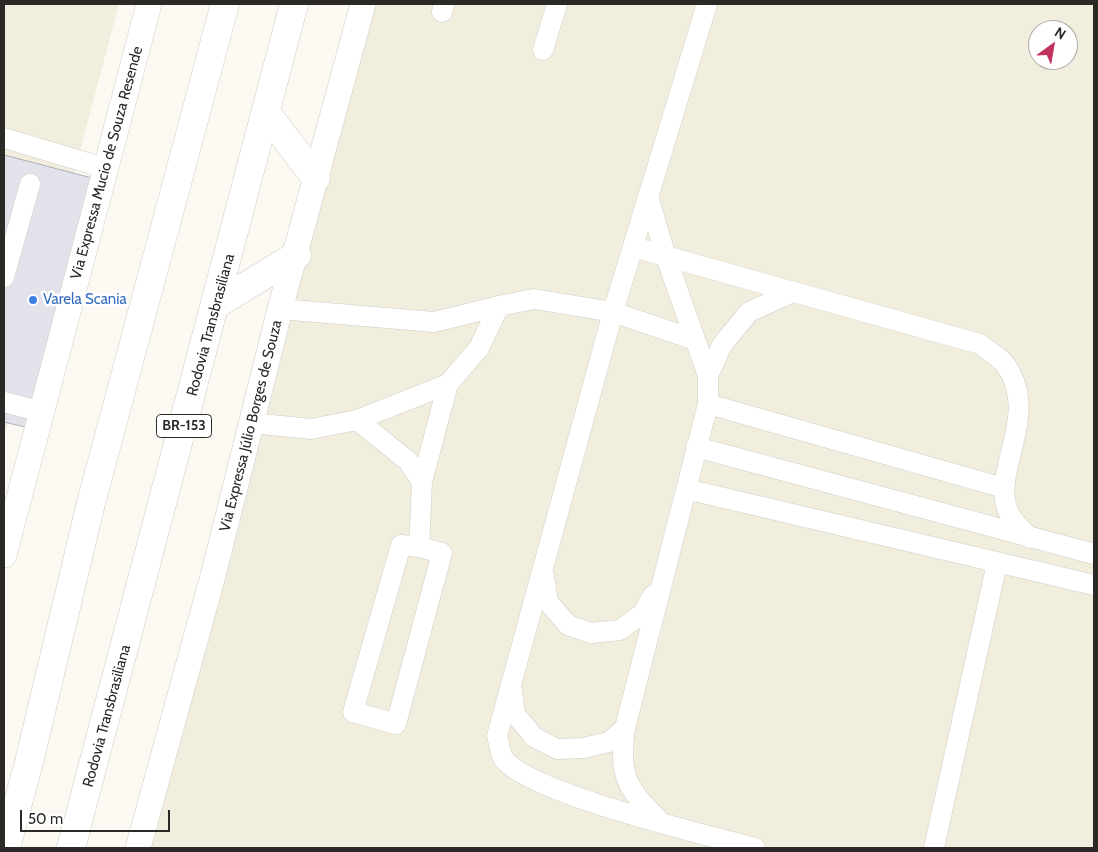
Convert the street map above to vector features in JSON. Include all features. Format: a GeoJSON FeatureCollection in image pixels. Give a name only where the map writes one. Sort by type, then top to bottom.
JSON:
{"type":"FeatureCollection","features":[{"type":"Feature","properties":{"kind":"highway"},"geometry":{"type":"LineString","coordinates":[[6,848],[29,762],[91,503],[225,4]]}},
{"type":"Feature","properties":{"kind":"highway","name":"Rodovia Transbrasiliana"},"geometry":{"type":"LineString","coordinates":[[71,848],[267,114],[294,4]]}},
{"type":"Feature","properties":{"kind":"highway"},"geometry":{"type":"LineString","coordinates":[[267,114],[316,178]]}},
{"type":"Feature","properties":{"kind":"highway"},"geometry":{"type":"LineString","coordinates":[[215,306],[296,255]]}},
{"type":"Feature","properties":{"kind":"main road","name":"Via Expressa Mucio de Souza Resende"},"geometry":{"type":"LineString","coordinates":[[4,555],[149,4]]}},
{"type":"Feature","properties":{"kind":"main road","name":"Via Expressa Júlio Borges de Souza"},"geometry":{"type":"LineString","coordinates":[[138,848],[214,572],[280,309],[363,4]]}},
{"type":"Feature","properties":{"kind":"street"},"geometry":{"type":"LineString","coordinates":[[543,50],[557,4]]}},
{"type":"Feature","properties":{"kind":"street"},"geometry":{"type":"LineString","coordinates":[[708,4],[613,312],[497,736],[503,758],[531,779],[569,794],[755,848]]}},
{"type":"Feature","properties":{"kind":"street"},"geometry":{"type":"LineString","coordinates":[[4,138],[105,168]]}},
{"type":"Feature","properties":{"kind":"street"},"geometry":{"type":"LineString","coordinates":[[4,277],[30,184]]}},
{"type":"Feature","properties":{"kind":"street"},"geometry":{"type":"LineString","coordinates":[[648,196],[666,257],[708,376],[708,404],[625,728],[621,756],[628,781],[639,801],[661,822]]}},
{"type":"Feature","properties":{"kind":"street"},"geometry":{"type":"LineString","coordinates":[[633,247],[980,344],[1004,363],[1016,385],[1020,418],[1004,488],[1009,515],[1030,538]]}},
{"type":"Feature","properties":{"kind":"street"},"geometry":{"type":"LineString","coordinates":[[708,376],[722,345],[749,312],[793,292]]}},
{"type":"Feature","properties":{"kind":"street"},"geometry":{"type":"LineString","coordinates":[[280,309],[434,322],[499,306],[534,300],[613,312],[695,340]]}},
{"type":"Feature","properties":{"kind":"street"},"geometry":{"type":"LineString","coordinates":[[419,547],[422,482],[448,384],[479,348],[499,306]]}},
{"type":"Feature","properties":{"kind":"street"},"geometry":{"type":"LineString","coordinates":[[252,423],[311,429],[357,420],[448,384]]}},
{"type":"Feature","properties":{"kind":"street"},"geometry":{"type":"LineString","coordinates":[[4,402],[42,412]]}},
{"type":"Feature","properties":{"kind":"street"},"geometry":{"type":"LineString","coordinates":[[708,404],[1004,488]]}},
{"type":"Feature","properties":{"kind":"street"},"geometry":{"type":"LineString","coordinates":[[357,420],[408,461],[422,482]]}},
{"type":"Feature","properties":{"kind":"street"},"geometry":{"type":"LineString","coordinates":[[696,447],[1094,554]]}},
{"type":"Feature","properties":{"kind":"street"},"geometry":{"type":"LineString","coordinates":[[686,488],[1094,585]]}},
{"type":"Feature","properties":{"kind":"street"},"geometry":{"type":"LineString","coordinates":[[401,545],[419,547],[442,553],[396,724],[353,712],[401,545]]}},
{"type":"Feature","properties":{"kind":"street"},"geometry":{"type":"LineString","coordinates":[[934,848],[997,563]]}},
{"type":"Feature","properties":{"kind":"street"},"geometry":{"type":"LineString","coordinates":[[543,569],[548,602],[568,625],[592,633],[620,630],[643,613],[664,578]]}},
{"type":"Feature","properties":{"kind":"street"},"geometry":{"type":"LineString","coordinates":[[512,683],[515,714],[534,737],[557,748],[583,748],[609,742],[625,728]]}},
{"type":"Feature","properties":{"kind":"shaded area"},"geometry":{"type":"Polygon","coordinates":[[[4,4],[119,4],[4,436],[4,4]]]}},
{"type":"Feature","properties":{"kind":"shaded area"},"geometry":{"type":"Polygon","coordinates":[[[373,4],[1094,4],[1094,848],[149,848],[373,4]]]}},
{"type":"Feature","properties":{"kind":"building","name":"Varela Scania"},"geometry":{"type":"Polygon","coordinates":[[[4,155],[96,179],[29,428],[4,422],[4,155]]]}},
{"type":"Feature","properties":{"kind":"place","name":"Varela Scania"},"geometry":{"type":"Point","coordinates":[33,300]}}]}
